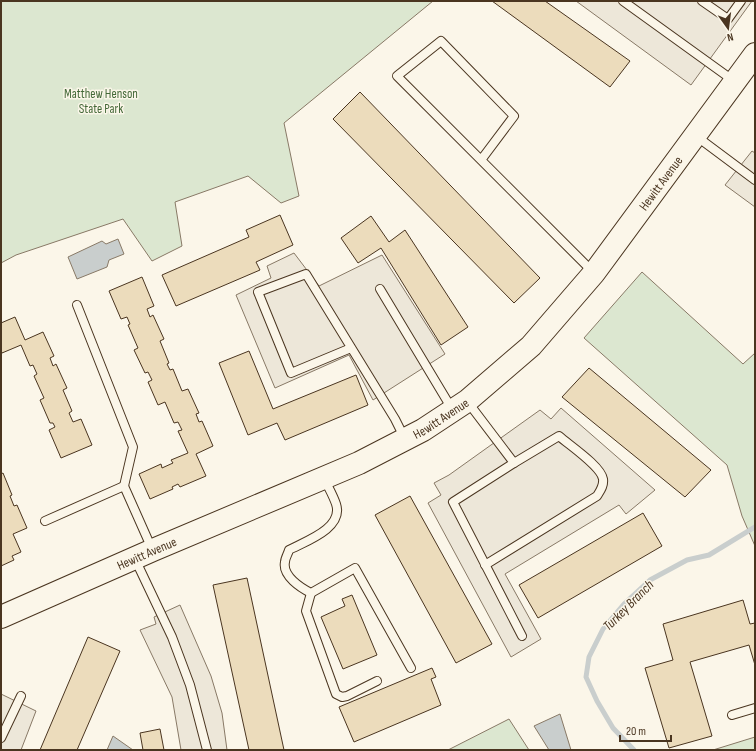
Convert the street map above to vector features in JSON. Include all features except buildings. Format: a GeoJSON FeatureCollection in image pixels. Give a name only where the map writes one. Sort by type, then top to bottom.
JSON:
{"type":"FeatureCollection","features":[{"type":"Feature","properties":{"kind":"street","name":"Hewitt Avenue"},"geometry":{"type":"LineString","coordinates":[[1,617],[144,554],[359,463],[423,430],[460,405],[531,346],[594,273],[755,54]]}},
{"type":"Feature","properties":{"kind":"lane"},"geometry":{"type":"LineString","coordinates":[[623,1],[735,82]]}},
{"type":"Feature","properties":{"kind":"lane"},"geometry":{"type":"LineString","coordinates":[[702,1],[728,19],[741,1]]}},
{"type":"Feature","properties":{"kind":"lane"},"geometry":{"type":"LineString","coordinates":[[481,160],[514,116],[441,41],[397,76],[481,160],[594,273]]}},
{"type":"Feature","properties":{"kind":"lane"},"geometry":{"type":"LineString","coordinates":[[695,136],[755,180]]}},
{"type":"Feature","properties":{"kind":"lane"},"geometry":{"type":"LineString","coordinates":[[351,348],[291,373],[258,292],[306,274],[351,348],[406,439]]}},
{"type":"Feature","properties":{"kind":"lane"},"geometry":{"type":"LineString","coordinates":[[380,289],[460,405],[514,463]]}},
{"type":"Feature","properties":{"kind":"lane"},"geometry":{"type":"LineString","coordinates":[[77,305],[133,447],[124,486],[144,554],[190,685],[207,750]]}},
{"type":"Feature","properties":{"kind":"lane"},"geometry":{"type":"LineString","coordinates":[[485,565],[597,496],[603,486],[603,478],[597,468],[559,436],[453,502],[485,565],[522,636]]}},
{"type":"Feature","properties":{"kind":"lane"},"geometry":{"type":"LineString","coordinates":[[311,593],[301,588],[289,576],[284,564],[289,550],[328,529],[336,518],[336,505],[324,478]]}},
{"type":"Feature","properties":{"kind":"lane"},"geometry":{"type":"LineString","coordinates":[[45,521],[124,486]]}},
{"type":"Feature","properties":{"kind":"lane"},"geometry":{"type":"LineString","coordinates":[[377,681],[347,696],[342,697],[336,694],[306,611],[311,593],[355,568],[411,668]]}},
{"type":"Feature","properties":{"kind":"lane"},"geometry":{"type":"LineString","coordinates":[[1,738],[21,696]]}},
{"type":"Feature","properties":{"kind":"lane"},"geometry":{"type":"LineString","coordinates":[[732,715],[755,708]]}},
{"type":"Feature","properties":{"kind":"green space","name":"Matthew Henson State Park"},"geometry":{"type":"Polygon","coordinates":[[[1,1],[433,1],[284,123],[299,196],[281,203],[248,176],[175,202],[182,246],[152,261],[123,219],[16,255],[1,263],[1,1]]]}},
{"type":"Feature","properties":{"kind":"green space"},"geometry":{"type":"Polygon","coordinates":[[[642,272],[743,364],[755,353],[755,546],[742,516],[727,465],[584,338],[642,272]]]}},
{"type":"Feature","properties":{"kind":"green space"},"geometry":{"type":"Polygon","coordinates":[[[509,719],[529,750],[448,750],[509,719]]]}},
{"type":"Feature","properties":{"kind":"green space"},"geometry":{"type":"Polygon","coordinates":[[[755,737],[755,750],[713,750],[755,737]]]}},
{"type":"Feature","properties":{"kind":"shaded area"},"geometry":{"type":"Polygon","coordinates":[[[576,1],[752,1],[691,85],[576,1]]]}},
{"type":"Feature","properties":{"kind":"shaded area"},"geometry":{"type":"Polygon","coordinates":[[[752,151],[755,153],[755,207],[725,185],[752,151]]]}},
{"type":"Feature","properties":{"kind":"shaded area"},"geometry":{"type":"Polygon","coordinates":[[[118,239],[124,254],[109,260],[107,267],[77,279],[68,257],[102,241],[106,244],[118,239]]]}},
{"type":"Feature","properties":{"kind":"shaded area"},"geometry":{"type":"Polygon","coordinates":[[[294,253],[319,286],[382,255],[445,354],[373,400],[349,355],[275,388],[236,295],[271,278],[267,266],[294,253]]]}},
{"type":"Feature","properties":{"kind":"shaded area"},"geometry":{"type":"Polygon","coordinates":[[[561,408],[655,490],[626,514],[619,505],[505,574],[541,639],[511,657],[428,503],[441,495],[434,483],[449,475],[540,410],[551,419],[561,408]]]}},
{"type":"Feature","properties":{"kind":"shaded area"},"geometry":{"type":"Polygon","coordinates":[[[180,605],[211,676],[222,713],[227,750],[181,750],[172,697],[140,630],[156,624],[154,617],[180,605]]]}},
{"type":"Feature","properties":{"kind":"shaded area"},"geometry":{"type":"Polygon","coordinates":[[[1,694],[36,711],[21,750],[1,750],[1,694]]]}},
{"type":"Feature","properties":{"kind":"shaded area"},"geometry":{"type":"Polygon","coordinates":[[[560,714],[571,750],[549,750],[534,726],[560,714]]]}},
{"type":"Feature","properties":{"kind":"shaded area"},"geometry":{"type":"Polygon","coordinates":[[[113,736],[133,750],[107,750],[113,736]]]}},
{"type":"Feature","properties":{"kind":"waterway","name":"Turkey Branch"},"geometry":{"type":"LineString","coordinates":[[634,750],[613,728],[597,701],[586,677],[589,657],[603,629],[624,604],[650,580],[687,560],[709,555],[755,527]]}}]}
